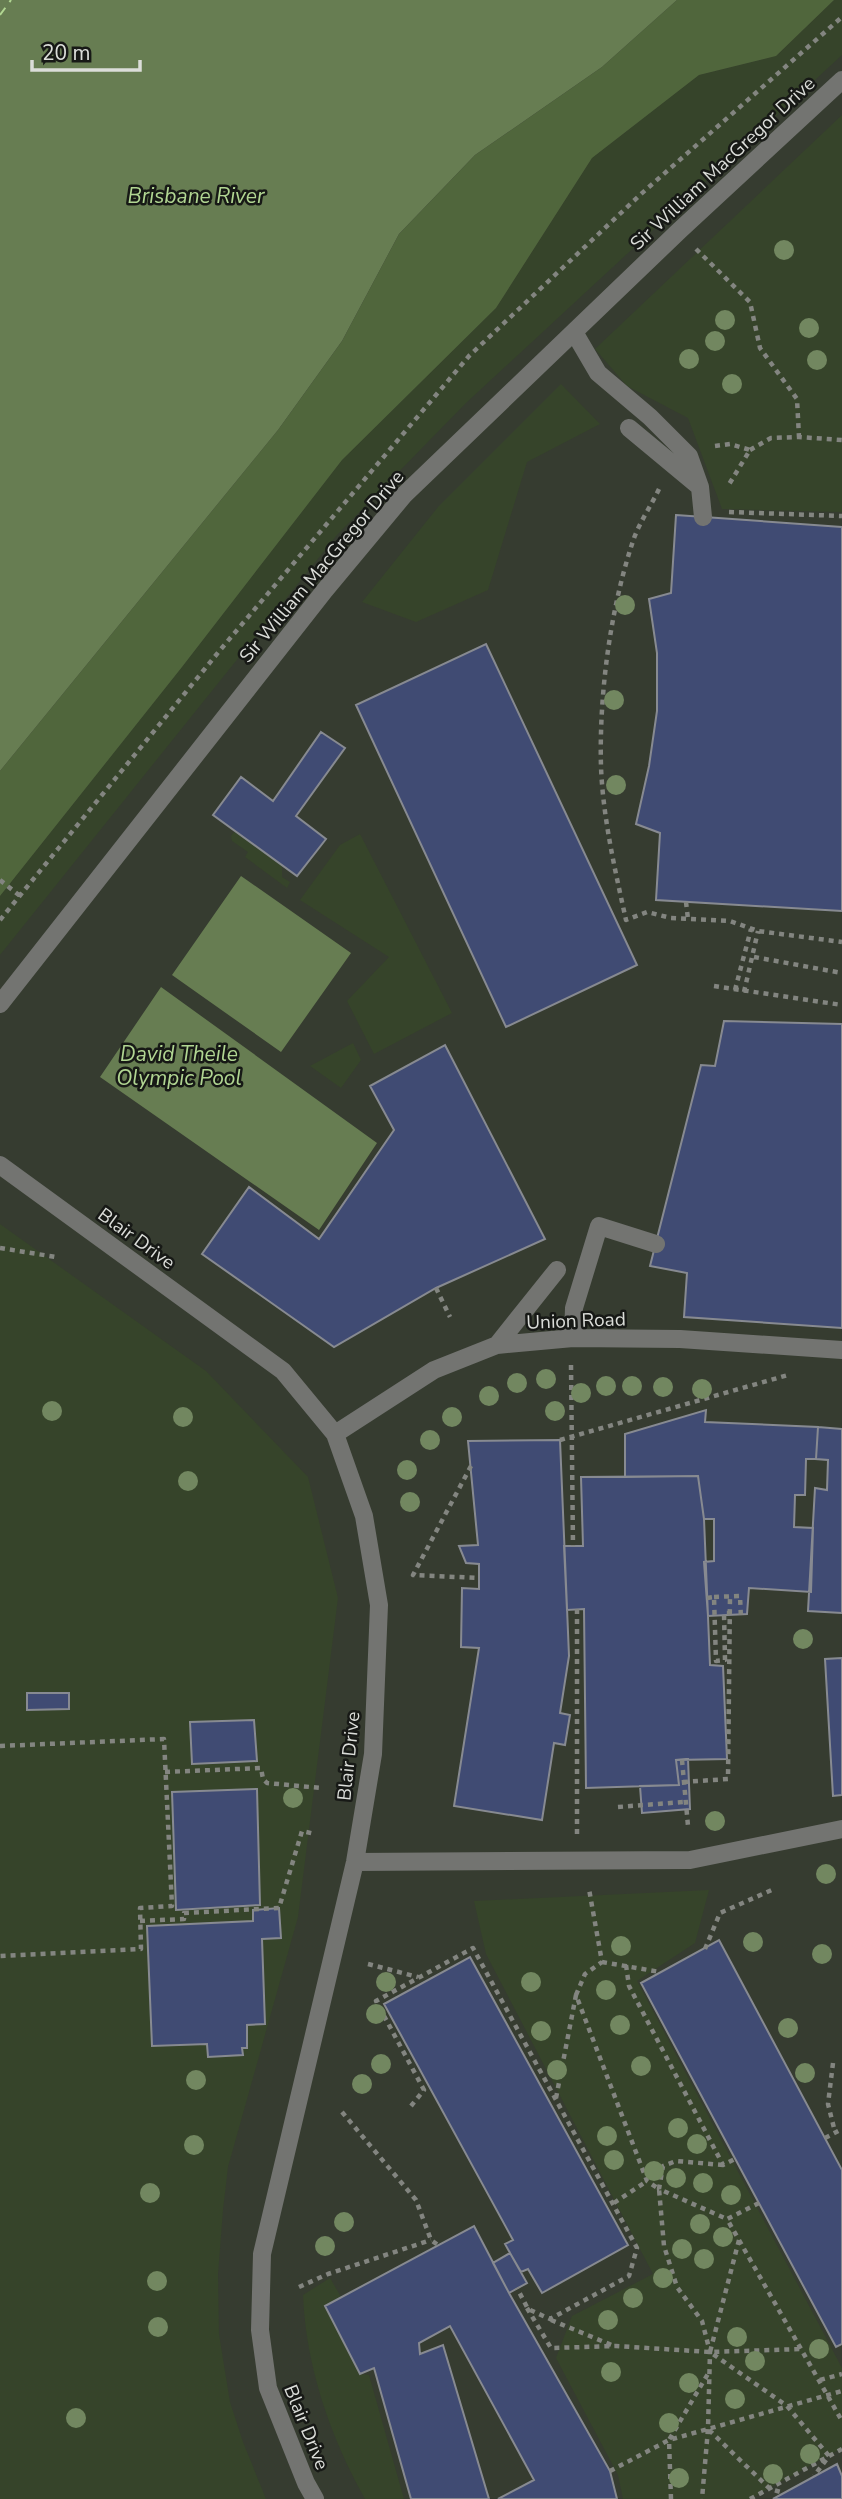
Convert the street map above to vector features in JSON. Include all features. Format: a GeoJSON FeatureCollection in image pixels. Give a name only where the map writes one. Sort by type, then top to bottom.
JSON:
{"type":"FeatureCollection","features":[{"type":"Feature","properties":{"kind":"street","name":"Sir William MacGregor Drive"},"geometry":{"type":"LineString","coordinates":[[0,1004],[318,599],[404,495],[842,80]]}},
{"type":"Feature","properties":{"kind":"street"},"geometry":{"type":"LineString","coordinates":[[574,332],[598,373],[650,416],[689,457],[700,487],[703,517]]}},
{"type":"Feature","properties":{"kind":"street"},"geometry":{"type":"LineString","coordinates":[[628,428],[700,487]]}},
{"type":"Feature","properties":{"kind":"street","name":"Blair Drive"},"geometry":{"type":"LineString","coordinates":[[0,1164],[283,1371],[335,1434],[364,1516],[379,1605],[373,1754],[355,1862],[262,2254],[260,2329],[268,2388],[315,2499]]}},
{"type":"Feature","properties":{"kind":"street"},"geometry":{"type":"LineString","coordinates":[[573,1338],[574,1308],[599,1226],[656,1244]]}},
{"type":"Feature","properties":{"kind":"street"},"geometry":{"type":"LineString","coordinates":[[497,1345],[557,1270]]}},
{"type":"Feature","properties":{"kind":"street","name":"Union Road"},"geometry":{"type":"LineString","coordinates":[[335,1434],[434,1370],[497,1345],[573,1338],[680,1339],[842,1350]]}},
{"type":"Feature","properties":{"kind":"street"},"geometry":{"type":"LineString","coordinates":[[355,1862],[690,1860],[842,1829]]}},
{"type":"Feature","properties":{"kind":"path"},"geometry":{"type":"LineString","coordinates":[[694,247],[750,302],[760,348],[797,399],[799,437]]}},
{"type":"Feature","properties":{"kind":"path"},"geometry":{"type":"LineString","coordinates":[[728,494],[728,484],[750,450],[771,438],[842,440]]}},
{"type":"Feature","properties":{"kind":"path"},"geometry":{"type":"LineString","coordinates":[[710,447],[730,443],[750,450]]}},
{"type":"Feature","properties":{"kind":"path"},"geometry":{"type":"LineString","coordinates":[[664,479],[634,540],[615,609],[604,696],[601,768],[612,854],[626,920],[647,912],[671,918],[730,921],[758,931],[842,942]]}},
{"type":"Feature","properties":{"kind":"path"},"geometry":{"type":"LineString","coordinates":[[729,504],[729,514],[842,516]]}},
{"type":"Feature","properties":{"kind":"path"},"geometry":{"type":"LineString","coordinates":[[0,880],[20,896]]}},
{"type":"Feature","properties":{"kind":"path"},"geometry":{"type":"LineString","coordinates":[[686,902],[688,919]]}},
{"type":"Feature","properties":{"kind":"path"},"geometry":{"type":"LineString","coordinates":[[735,990],[751,929]]}},
{"type":"Feature","properties":{"kind":"path"},"geometry":{"type":"LineString","coordinates":[[744,992],[758,931]]}},
{"type":"Feature","properties":{"kind":"path"},"geometry":{"type":"LineString","coordinates":[[754,957],[842,973]]}},
{"type":"Feature","properties":{"kind":"path"},"geometry":{"type":"LineString","coordinates":[[714,986],[842,1006]]}},
{"type":"Feature","properties":{"kind":"path"},"geometry":{"type":"LineString","coordinates":[[0,1248],[56,1257]]}},
{"type":"Feature","properties":{"kind":"path"},"geometry":{"type":"LineString","coordinates":[[436,1288],[450,1317]]}},
{"type":"Feature","properties":{"kind":"path"},"geometry":{"type":"LineString","coordinates":[[573,1338],[573,1546]]}},
{"type":"Feature","properties":{"kind":"path"},"geometry":{"type":"LineString","coordinates":[[560,1440],[792,1374]]}},
{"type":"Feature","properties":{"kind":"path"},"geometry":{"type":"LineString","coordinates":[[471,1466],[413,1576],[479,1578]]}},
{"type":"Feature","properties":{"kind":"path"},"geometry":{"type":"LineString","coordinates":[[683,1782],[729,1779],[730,1596]]}},
{"type":"Feature","properties":{"kind":"path"},"geometry":{"type":"LineString","coordinates":[[707,1598],[740,1596],[741,1619]]}},
{"type":"Feature","properties":{"kind":"path"},"geometry":{"type":"LineString","coordinates":[[714,1597],[716,1661],[725,1660],[724,1613],[730,1613]]}},
{"type":"Feature","properties":{"kind":"path"},"geometry":{"type":"LineString","coordinates":[[576,1609],[577,1840]]}},
{"type":"Feature","properties":{"kind":"path"},"geometry":{"type":"LineString","coordinates":[[0,1746],[164,1739],[172,1906],[140,1908],[141,1949],[0,1956]]}},
{"type":"Feature","properties":{"kind":"path"},"geometry":{"type":"LineString","coordinates":[[682,1760],[688,1826]]}},
{"type":"Feature","properties":{"kind":"path"},"geometry":{"type":"LineString","coordinates":[[166,1772],[261,1768],[263,1779],[267,1783],[321,1788]]}},
{"type":"Feature","properties":{"kind":"path"},"geometry":{"type":"LineString","coordinates":[[618,1807],[684,1801]]}},
{"type":"Feature","properties":{"kind":"path"},"geometry":{"type":"LineString","coordinates":[[140,1921],[184,1919],[184,1913],[279,1908],[302,1831],[315,1834]]}},
{"type":"Feature","properties":{"kind":"path"},"geometry":{"type":"LineString","coordinates":[[589,1889],[602,1962]]}},
{"type":"Feature","properties":{"kind":"path"},"geometry":{"type":"LineString","coordinates":[[705,1949],[720,1913],[774,1889]]}},
{"type":"Feature","properties":{"kind":"path"},"geometry":{"type":"LineString","coordinates":[[411,2106],[424,2090],[376,2001],[473,1948],[637,2248],[629,2276],[550,2319]]}},
{"type":"Feature","properties":{"kind":"path"},"geometry":{"type":"LineString","coordinates":[[556,2099],[576,1995],[584,1974],[602,1962],[660,1972]]}},
{"type":"Feature","properties":{"kind":"path"},"geometry":{"type":"LineString","coordinates":[[368,1964],[419,1978]]}},
{"type":"Feature","properties":{"kind":"path"},"geometry":{"type":"LineString","coordinates":[[626,1965],[629,1986],[723,2165]]}},
{"type":"Feature","properties":{"kind":"path"},"geometry":{"type":"LineString","coordinates":[[576,1995],[647,2181],[727,2219],[842,2421]]}},
{"type":"Feature","properties":{"kind":"path"},"geometry":{"type":"LineString","coordinates":[[833,2063],[828,2104],[835,2132]]}},
{"type":"Feature","properties":{"kind":"path"},"geometry":{"type":"LineString","coordinates":[[342,2112],[416,2200],[431,2240],[438,2245]]}},
{"type":"Feature","properties":{"kind":"path"},"geometry":{"type":"LineString","coordinates":[[825,2138],[842,2129]]}},
{"type":"Feature","properties":{"kind":"path"},"geometry":{"type":"LineString","coordinates":[[702,2499],[708,2429],[710,2352],[702,2321],[677,2287],[664,2246],[659,2189],[663,2166],[676,2161],[723,2165],[735,2159]]}},
{"type":"Feature","properties":{"kind":"path"},"geometry":{"type":"LineString","coordinates":[[614,2203],[647,2181]]}},
{"type":"Feature","properties":{"kind":"path"},"geometry":{"type":"LineString","coordinates":[[727,2219],[759,2203]]}},
{"type":"Feature","properties":{"kind":"path"},"geometry":{"type":"LineString","coordinates":[[299,2287],[328,2274],[431,2240]]}},
{"type":"Feature","properties":{"kind":"path"},"geometry":{"type":"LineString","coordinates":[[710,2352],[739,2240]]}},
{"type":"Feature","properties":{"kind":"path"},"geometry":{"type":"LineString","coordinates":[[615,2346],[550,2319],[528,2309],[516,2289],[551,2348],[615,2346],[710,2352],[802,2348]]}},
{"type":"Feature","properties":{"kind":"path"},"geometry":{"type":"LineString","coordinates":[[710,2352],[788,2406],[829,2456]]}},
{"type":"Feature","properties":{"kind":"path"},"geometry":{"type":"LineString","coordinates":[[671,2499],[669,2440],[710,2371]]}},
{"type":"Feature","properties":{"kind":"path"},"geometry":{"type":"LineString","coordinates":[[820,2380],[842,2374]]}},
{"type":"Feature","properties":{"kind":"path"},"geometry":{"type":"LineString","coordinates":[[610,2471],[669,2440],[842,2391]]}},
{"type":"Feature","properties":{"kind":"path"},"geometry":{"type":"LineString","coordinates":[[708,2429],[769,2489],[784,2493]]}},
{"type":"Feature","properties":{"kind":"path"},"geometry":{"type":"LineString","coordinates":[[750,2499],[842,2449]]}},
{"type":"Feature","properties":{"kind":"path"},"geometry":{"type":"LineString","coordinates":[[814,2476],[829,2456]]}},
{"type":"Feature","properties":{"kind":"shaded area"},"geometry":{"type":"Polygon","coordinates":[[[677,0],[842,0],[842,2499],[0,2499],[0,771],[278,430],[602,67],[677,0]]]}},
{"type":"Feature","properties":{"kind":"shaded area"},"geometry":{"type":"Polygon","coordinates":[[[677,0],[834,0],[776,56],[699,75],[592,158],[496,308],[342,460],[0,896],[0,771],[278,430],[342,341],[399,234],[475,155],[602,67],[677,0]]]}},
{"type":"Feature","properties":{"kind":"shaded area"},"geometry":{"type":"Polygon","coordinates":[[[834,0],[842,0],[842,55],[466,403],[337,535],[0,955],[0,896],[342,460],[496,308],[592,158],[699,75],[776,56],[834,0]]]}},
{"type":"Feature","properties":{"kind":"shaded area"},"geometry":{"type":"Polygon","coordinates":[[[842,115],[842,512],[722,509],[688,418],[627,386],[595,349],[842,115]]]}},
{"type":"Feature","properties":{"kind":"shaded area"},"geometry":{"type":"Polygon","coordinates":[[[561,384],[600,424],[527,462],[488,590],[416,622],[362,602],[438,507],[561,384]]]}},
{"type":"Feature","properties":{"kind":"shaded area"},"geometry":{"type":"Polygon","coordinates":[[[235,831],[282,864],[282,877],[290,882],[287,888],[245,857],[248,852],[232,841],[231,836],[235,831]]]}},
{"type":"Feature","properties":{"kind":"shaded area"},"geometry":{"type":"Polygon","coordinates":[[[360,834],[452,1013],[374,1054],[347,1001],[389,957],[300,900],[340,845],[360,834]]]}},
{"type":"Feature","properties":{"kind":"shaded area"},"geometry":{"type":"Polygon","coordinates":[[[353,1043],[361,1060],[341,1088],[310,1066],[353,1043]]]}},
{"type":"Feature","properties":{"kind":"shaded area"},"geometry":{"type":"Polygon","coordinates":[[[0,1224],[206,1371],[308,1477],[338,1598],[298,1917],[228,2167],[223,2210],[218,2274],[219,2334],[230,2402],[266,2499],[0,2499],[0,1224]]]}},
{"type":"Feature","properties":{"kind":"shaded area"},"geometry":{"type":"Polygon","coordinates":[[[709,1890],[695,1943],[637,1981],[842,2368],[842,2448],[750,2499],[623,2499],[618,2475],[556,2358],[572,2316],[653,2274],[486,1954],[474,1901],[709,1890]]]}},
{"type":"Feature","properties":{"kind":"shaded area"},"geometry":{"type":"Polygon","coordinates":[[[330,2278],[341,2297],[325,2306],[360,2374],[369,2375],[404,2499],[365,2499],[341,2451],[322,2400],[309,2348],[303,2295],[330,2278]]]}},
{"type":"Feature","properties":{"kind":"water","name":"Brisbane River"},"geometry":{"type":"Polygon","coordinates":[[[0,0],[677,0],[602,67],[475,155],[399,234],[342,341],[278,430],[0,771],[0,0]]]}},
{"type":"Feature","properties":{"kind":"water"},"geometry":{"type":"Polygon","coordinates":[[[241,876],[351,953],[281,1052],[172,975],[241,876]]]}},
{"type":"Feature","properties":{"kind":"water","name":"David Theile Olympic Pool"},"geometry":{"type":"Polygon","coordinates":[[[161,987],[377,1143],[319,1230],[100,1077],[161,987]]]}},
{"type":"Feature","properties":{"kind":"building"},"geometry":{"type":"Polygon","coordinates":[[[676,515],[842,527],[842,911],[656,900],[660,833],[636,824],[649,766],[657,711],[657,653],[649,599],[671,593],[676,515]]]}},
{"type":"Feature","properties":{"kind":"building"},"geometry":{"type":"Polygon","coordinates":[[[486,644],[637,965],[506,1027],[356,705],[486,644]]]}},
{"type":"Feature","properties":{"kind":"building"},"geometry":{"type":"Polygon","coordinates":[[[321,732],[345,748],[296,816],[326,839],[297,876],[213,815],[241,777],[273,801],[321,732]]]}},
{"type":"Feature","properties":{"kind":"building"},"geometry":{"type":"Polygon","coordinates":[[[724,1021],[842,1024],[842,1328],[684,1317],[687,1273],[650,1266],[701,1065],[715,1066],[724,1021]]]}},
{"type":"Feature","properties":{"kind":"building"},"geometry":{"type":"Polygon","coordinates":[[[445,1045],[545,1239],[436,1288],[334,1347],[202,1254],[249,1187],[319,1239],[394,1130],[370,1086],[445,1045]]]}},
{"type":"Feature","properties":{"kind":"building"},"geometry":{"type":"Polygon","coordinates":[[[706,1410],[705,1422],[818,1427],[816,1459],[806,1459],[805,1495],[795,1495],[794,1527],[813,1528],[811,1592],[749,1588],[747,1614],[708,1616],[704,1562],[714,1561],[714,1519],[704,1519],[698,1476],[625,1477],[625,1434],[706,1410]]]}},
{"type":"Feature","properties":{"kind":"building"},"geometry":{"type":"Polygon","coordinates":[[[818,1427],[842,1429],[842,1613],[808,1611],[815,1488],[827,1490],[828,1460],[816,1459],[818,1427]]]}},
{"type":"Feature","properties":{"kind":"building"},"geometry":{"type":"Polygon","coordinates":[[[560,1440],[569,1656],[560,1713],[570,1715],[565,1745],[554,1743],[542,1820],[454,1806],[479,1648],[461,1647],[462,1588],[479,1589],[479,1564],[466,1563],[459,1546],[478,1545],[468,1441],[560,1440]]]}},
{"type":"Feature","properties":{"kind":"building"},"geometry":{"type":"Polygon","coordinates":[[[698,1476],[704,1519],[710,1665],[723,1666],[727,1759],[676,1760],[679,1785],[586,1788],[584,1609],[567,1610],[564,1546],[583,1546],[581,1477],[698,1476]]]}},
{"type":"Feature","properties":{"kind":"building"},"geometry":{"type":"Polygon","coordinates":[[[842,1658],[842,1795],[833,1796],[825,1659],[842,1658]]]}},
{"type":"Feature","properties":{"kind":"building"},"geometry":{"type":"Polygon","coordinates":[[[27,1693],[69,1693],[69,1709],[27,1710],[27,1693]]]}},
{"type":"Feature","properties":{"kind":"building"},"geometry":{"type":"Polygon","coordinates":[[[254,1720],[257,1761],[192,1764],[190,1722],[254,1720]]]}},
{"type":"Feature","properties":{"kind":"building"},"geometry":{"type":"Polygon","coordinates":[[[688,1759],[690,1809],[642,1813],[640,1786],[679,1785],[676,1760],[688,1759]]]}},
{"type":"Feature","properties":{"kind":"building"},"geometry":{"type":"Polygon","coordinates":[[[257,1789],[260,1905],[176,1910],[172,1792],[257,1789]]]}},
{"type":"Feature","properties":{"kind":"building"},"geometry":{"type":"Polygon","coordinates":[[[279,1908],[281,1938],[262,1939],[265,2024],[247,2025],[247,2048],[242,2048],[243,2055],[208,2057],[207,2044],[152,2046],[147,1926],[253,1921],[253,1910],[279,1908]]]}},
{"type":"Feature","properties":{"kind":"building"},"geometry":{"type":"Polygon","coordinates":[[[719,1940],[842,2170],[842,2344],[836,2347],[641,1983],[719,1940]]]}},
{"type":"Feature","properties":{"kind":"building"},"geometry":{"type":"Polygon","coordinates":[[[470,1957],[628,2245],[542,2293],[528,2269],[521,2272],[505,2244],[513,2240],[384,2004],[470,1957]]]}},
{"type":"Feature","properties":{"kind":"building"},"geometry":{"type":"Polygon","coordinates":[[[474,2226],[610,2471],[617,2499],[498,2499],[534,2480],[450,2326],[419,2343],[420,2354],[443,2345],[489,2499],[411,2499],[374,2368],[360,2374],[325,2306],[474,2226]]]}},
{"type":"Feature","properties":{"kind":"building"},"geometry":{"type":"Polygon","coordinates":[[[510,2253],[527,2283],[509,2293],[493,2263],[510,2253]]]}},
{"type":"Feature","properties":{"kind":"building"},"geometry":{"type":"Polygon","coordinates":[[[837,2464],[842,2476],[842,2499],[773,2499],[837,2464]]]}},
{"type":"Feature","properties":{"kind":"ferry route"},"geometry":{"type":"LineString","coordinates":[[0,15],[11,0]]}}]}
